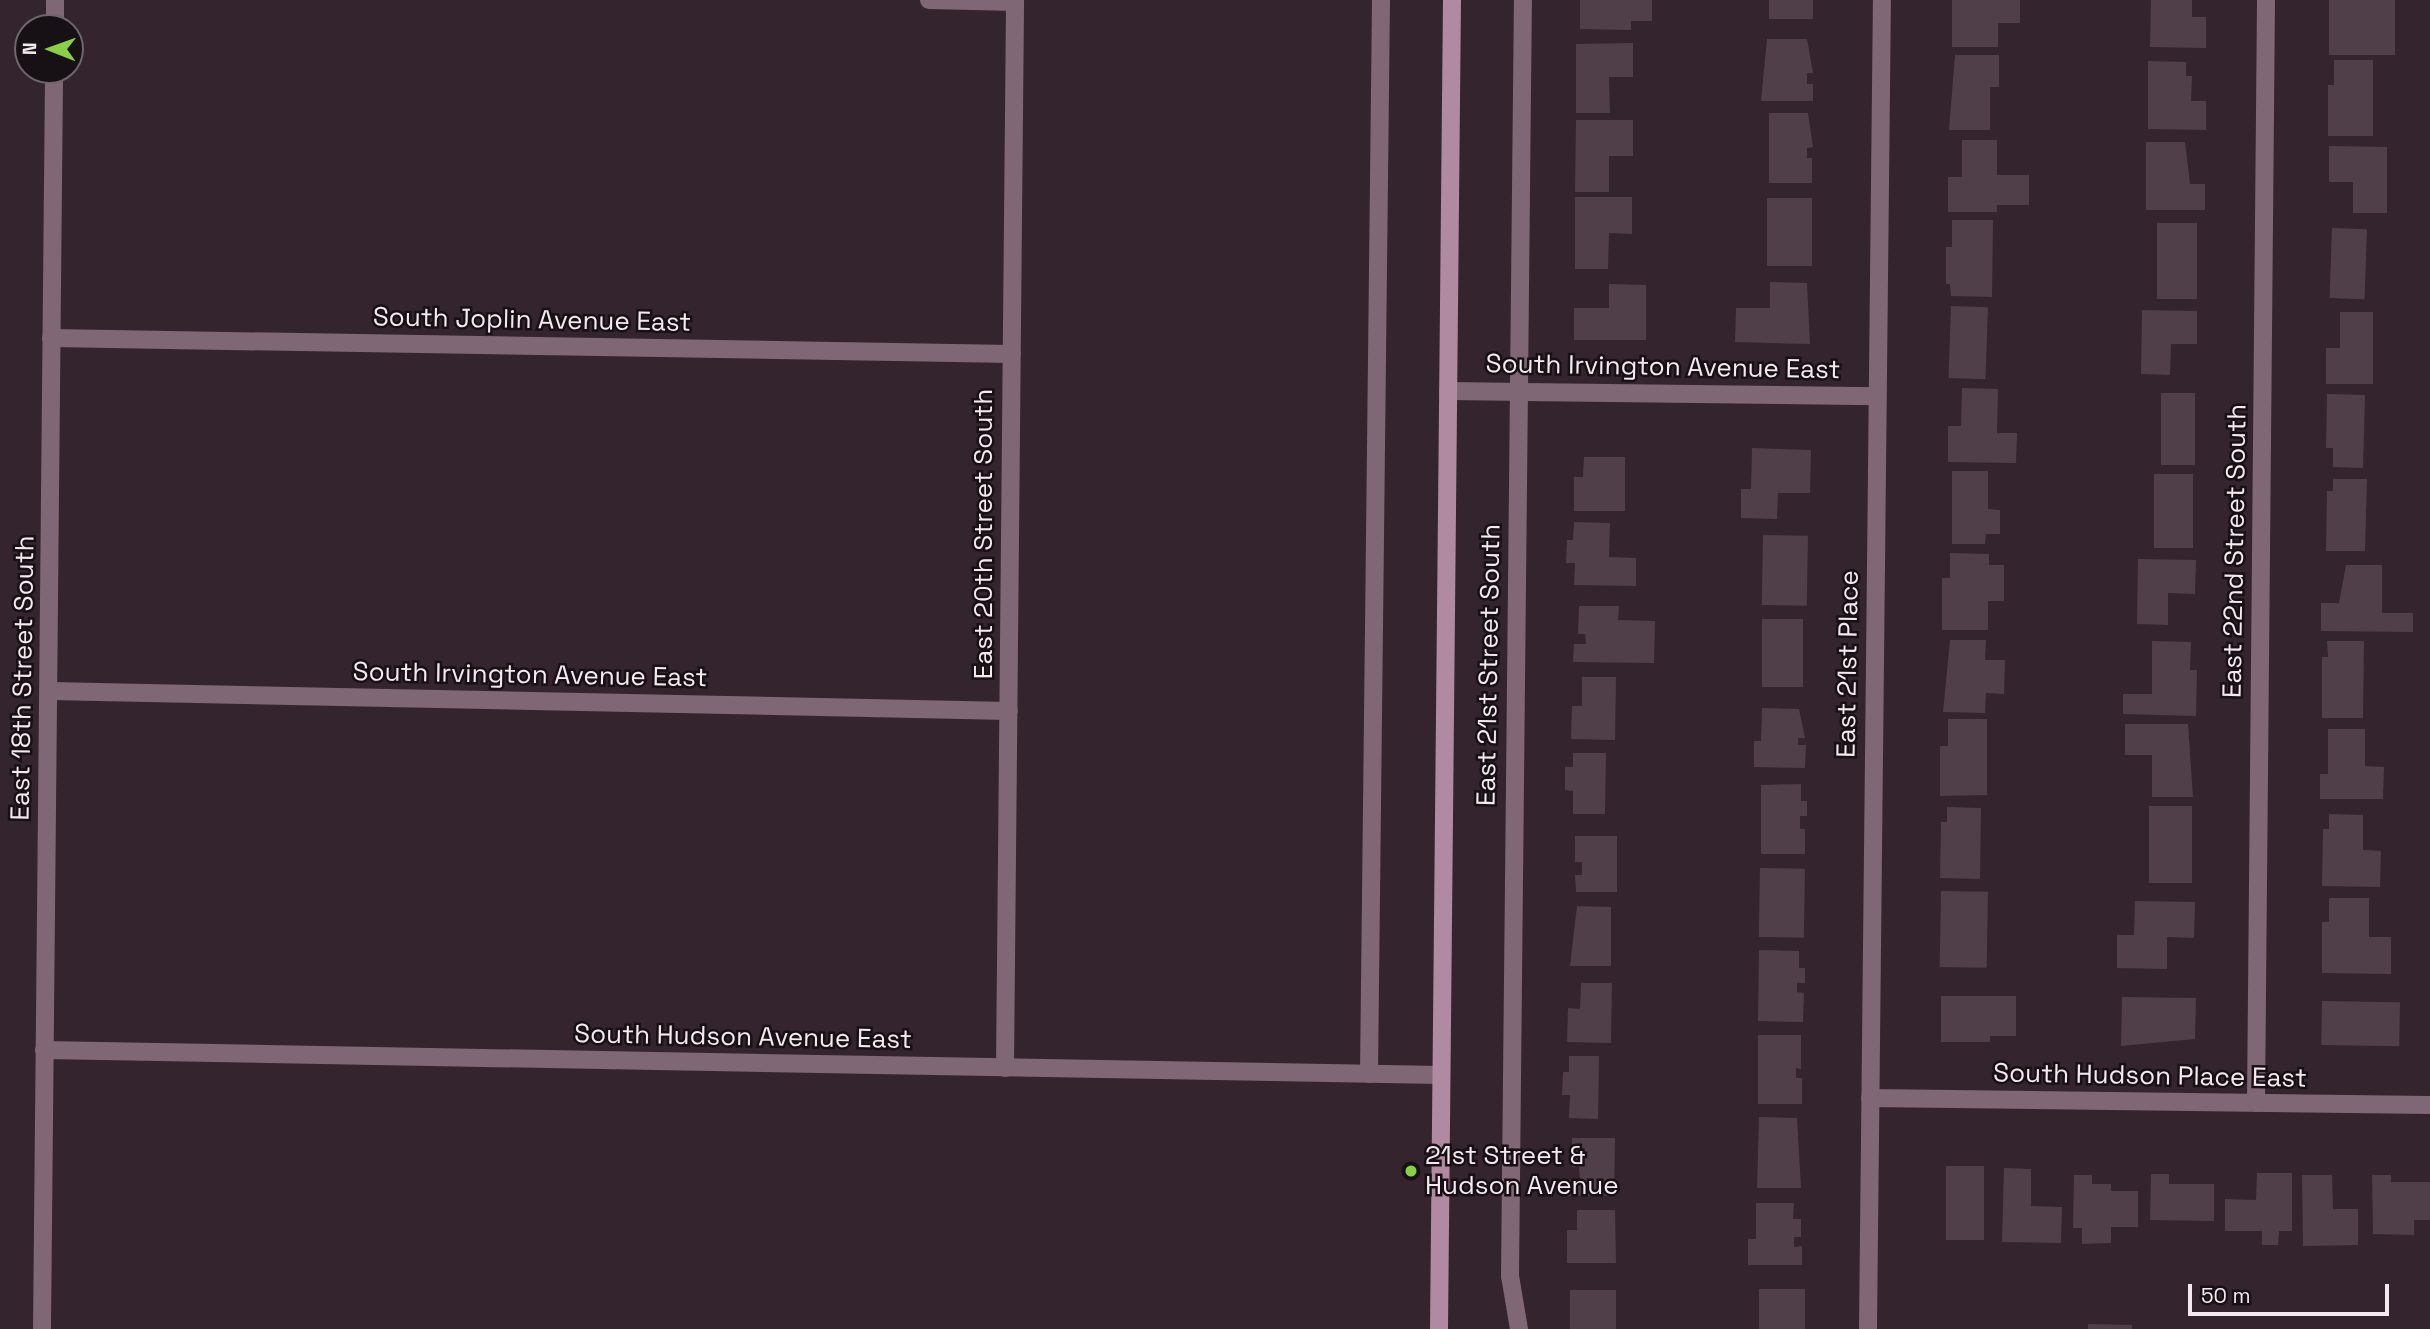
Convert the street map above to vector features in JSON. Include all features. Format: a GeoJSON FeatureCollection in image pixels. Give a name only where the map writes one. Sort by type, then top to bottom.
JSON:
{"type":"FeatureCollection","features":[{"type":"Feature","properties":{"kind":"main road","name":"East 21st Street South"},"geometry":{"type":"LineString","coordinates":[[1439,1329],[1451,0]]}},
{"type":"Feature","properties":{"kind":"street"},"geometry":{"type":"LineString","coordinates":[[929,0],[1015,1]]}},
{"type":"Feature","properties":{"kind":"street"},"geometry":{"type":"LineString","coordinates":[[1369,1074],[1381,0]]}},
{"type":"Feature","properties":{"kind":"street","name":"East 21st Street South"},"geometry":{"type":"LineString","coordinates":[[1519,1329],[1510,1276],[1522,0]]}},
{"type":"Feature","properties":{"kind":"street","name":"East 21st Place"},"geometry":{"type":"LineString","coordinates":[[1868,1329],[1882,0]]}},
{"type":"Feature","properties":{"kind":"street","name":"East 22nd Street South"},"geometry":{"type":"LineString","coordinates":[[2256,1103],[2266,0]]}},
{"type":"Feature","properties":{"kind":"street","name":"East 20th Street South"},"geometry":{"type":"LineString","coordinates":[[1005,1068],[1015,1]]}},
{"type":"Feature","properties":{"kind":"street","name":"East 18th Street South"},"geometry":{"type":"LineString","coordinates":[[42,1329],[54,84]]}},
{"type":"Feature","properties":{"kind":"street","name":"South Joplin Avenue East"},"geometry":{"type":"LineString","coordinates":[[51,338],[1012,354]]}},
{"type":"Feature","properties":{"kind":"street","name":"South Irvington Avenue East"},"geometry":{"type":"LineString","coordinates":[[1448,391],[1877,396]]}},
{"type":"Feature","properties":{"kind":"street","name":"South Irvington Avenue East"},"geometry":{"type":"LineString","coordinates":[[50,691],[1009,711]]}},
{"type":"Feature","properties":{"kind":"street","name":"South Hudson Avenue East"},"geometry":{"type":"LineString","coordinates":[[44,1050],[1441,1074]]}},
{"type":"Feature","properties":{"kind":"street","name":"South Hudson Place East"},"geometry":{"type":"LineString","coordinates":[[1870,1098],[2430,1105]]}},
{"type":"Feature","properties":{"kind":"building"},"geometry":{"type":"Polygon","coordinates":[[[1580,0],[1652,0],[1652,21],[1631,21],[1631,30],[1580,29],[1580,0]]]}},
{"type":"Feature","properties":{"kind":"building"},"geometry":{"type":"Polygon","coordinates":[[[1769,0],[1813,0],[1813,19],[1769,19],[1769,0]]]}},
{"type":"Feature","properties":{"kind":"building"},"geometry":{"type":"Polygon","coordinates":[[[1952,0],[2020,0],[2020,23],[1998,23],[1998,47],[1952,47],[1952,0]]]}},
{"type":"Feature","properties":{"kind":"building"},"geometry":{"type":"Polygon","coordinates":[[[2151,0],[2192,0],[2192,17],[2206,17],[2206,48],[2150,47],[2151,0]]]}},
{"type":"Feature","properties":{"kind":"building"},"geometry":{"type":"Polygon","coordinates":[[[2329,0],[2395,0],[2395,55],[2329,55],[2329,0]]]}},
{"type":"Feature","properties":{"kind":"building"},"geometry":{"type":"Polygon","coordinates":[[[1767,39],[1807,39],[1813,73],[1807,73],[1807,84],[1813,84],[1813,101],[1761,101],[1767,39]]]}},
{"type":"Feature","properties":{"kind":"building"},"geometry":{"type":"Polygon","coordinates":[[[1633,43],[1633,77],[1609,77],[1610,113],[1576,113],[1576,44],[1633,43]]]}},
{"type":"Feature","properties":{"kind":"building"},"geometry":{"type":"Polygon","coordinates":[[[1955,55],[1999,55],[1999,87],[1990,87],[1990,130],[1949,130],[1955,55]]]}},
{"type":"Feature","properties":{"kind":"building"},"geometry":{"type":"Polygon","coordinates":[[[2334,60],[2373,60],[2373,136],[2328,136],[2328,85],[2334,85],[2334,60]]]}},
{"type":"Feature","properties":{"kind":"building"},"geometry":{"type":"Polygon","coordinates":[[[2148,61],[2186,62],[2186,76],[2192,76],[2191,101],[2206,101],[2206,130],[2148,129],[2148,61]]]}},
{"type":"Feature","properties":{"kind":"building"},"geometry":{"type":"Polygon","coordinates":[[[1769,113],[1808,113],[1813,147],[1807,148],[1807,158],[1812,158],[1812,183],[1769,183],[1769,113]]]}},
{"type":"Feature","properties":{"kind":"building"},"geometry":{"type":"Polygon","coordinates":[[[1576,120],[1633,120],[1633,156],[1609,156],[1609,192],[1575,192],[1576,120]]]}},
{"type":"Feature","properties":{"kind":"building"},"geometry":{"type":"Polygon","coordinates":[[[1962,140],[1997,140],[1997,175],[2029,175],[2029,205],[1997,205],[1997,212],[1948,212],[1948,177],[1962,177],[1962,140]]]}},
{"type":"Feature","properties":{"kind":"building"},"geometry":{"type":"Polygon","coordinates":[[[2146,142],[2185,142],[2190,184],[2205,184],[2205,210],[2146,210],[2146,142]]]}},
{"type":"Feature","properties":{"kind":"building"},"geometry":{"type":"Polygon","coordinates":[[[2329,146],[2387,147],[2387,213],[2353,213],[2353,182],[2329,182],[2329,146]]]}},
{"type":"Feature","properties":{"kind":"building"},"geometry":{"type":"Polygon","coordinates":[[[1575,197],[1632,197],[1632,234],[1609,233],[1608,269],[1575,269],[1575,197]]]}},
{"type":"Feature","properties":{"kind":"building"},"geometry":{"type":"Polygon","coordinates":[[[1767,198],[1812,198],[1812,266],[1767,266],[1767,198]]]}},
{"type":"Feature","properties":{"kind":"building"},"geometry":{"type":"Polygon","coordinates":[[[1952,220],[1993,220],[1992,297],[1951,296],[1950,284],[1946,284],[1946,247],[1952,247],[1952,220]]]}},
{"type":"Feature","properties":{"kind":"building"},"geometry":{"type":"Polygon","coordinates":[[[2157,223],[2197,223],[2197,299],[2157,299],[2157,223]]]}},
{"type":"Feature","properties":{"kind":"building"},"geometry":{"type":"Polygon","coordinates":[[[2332,228],[2367,229],[2365,299],[2330,298],[2332,228]]]}},
{"type":"Feature","properties":{"kind":"building"},"geometry":{"type":"Polygon","coordinates":[[[1770,282],[1807,283],[1810,344],[1735,342],[1736,308],[1770,308],[1770,282]]]}},
{"type":"Feature","properties":{"kind":"building"},"geometry":{"type":"Polygon","coordinates":[[[1609,284],[1646,285],[1646,340],[1574,340],[1574,308],[1609,308],[1609,284]]]}},
{"type":"Feature","properties":{"kind":"building"},"geometry":{"type":"Polygon","coordinates":[[[1951,306],[1988,307],[1985,379],[1948,378],[1951,306]]]}},
{"type":"Feature","properties":{"kind":"building"},"geometry":{"type":"Polygon","coordinates":[[[2142,310],[2197,311],[2197,344],[2171,344],[2170,375],[2141,374],[2142,310]]]}},
{"type":"Feature","properties":{"kind":"building"},"geometry":{"type":"Polygon","coordinates":[[[2340,312],[2373,312],[2373,384],[2326,384],[2326,348],[2340,348],[2340,312]]]}},
{"type":"Feature","properties":{"kind":"building"},"geometry":{"type":"Polygon","coordinates":[[[1962,388],[1998,389],[1997,433],[2017,433],[2016,463],[1948,462],[1948,426],[1961,426],[1962,388]]]}},
{"type":"Feature","properties":{"kind":"building"},"geometry":{"type":"Polygon","coordinates":[[[2161,393],[2195,393],[2195,465],[2161,465],[2161,393]]]}},
{"type":"Feature","properties":{"kind":"building"},"geometry":{"type":"Polygon","coordinates":[[[2327,394],[2365,395],[2363,468],[2333,467],[2333,448],[2326,448],[2327,394]]]}},
{"type":"Feature","properties":{"kind":"building"},"geometry":{"type":"Polygon","coordinates":[[[1752,448],[1811,450],[1810,493],[1778,493],[1777,519],[1741,518],[1741,489],[1751,489],[1752,448]]]}},
{"type":"Feature","properties":{"kind":"building"},"geometry":{"type":"Polygon","coordinates":[[[1584,457],[1625,457],[1625,511],[1574,511],[1574,477],[1583,477],[1584,457]]]}},
{"type":"Feature","properties":{"kind":"building"},"geometry":{"type":"Polygon","coordinates":[[[1952,471],[1988,471],[1988,509],[2000,510],[2000,534],[1986,534],[1985,544],[1952,544],[1952,471]]]}},
{"type":"Feature","properties":{"kind":"building"},"geometry":{"type":"Polygon","coordinates":[[[2154,474],[2193,474],[2193,548],[2154,548],[2154,474]]]}},
{"type":"Feature","properties":{"kind":"building"},"geometry":{"type":"Polygon","coordinates":[[[2333,479],[2367,479],[2365,551],[2326,551],[2327,491],[2333,491],[2333,479]]]}},
{"type":"Feature","properties":{"kind":"building"},"geometry":{"type":"Polygon","coordinates":[[[1574,522],[1610,523],[1609,557],[1636,558],[1636,586],[1574,585],[1575,563],[1566,563],[1567,540],[1573,540],[1574,522]]]}},
{"type":"Feature","properties":{"kind":"building"},"geometry":{"type":"Polygon","coordinates":[[[1763,535],[1808,536],[1807,606],[1762,605],[1763,535]]]}},
{"type":"Feature","properties":{"kind":"building"},"geometry":{"type":"Polygon","coordinates":[[[1950,553],[1989,554],[1989,565],[2004,565],[2004,601],[1988,601],[1988,630],[1942,630],[1942,578],[1950,578],[1950,553]]]}},
{"type":"Feature","properties":{"kind":"building"},"geometry":{"type":"Polygon","coordinates":[[[2138,559],[2196,560],[2195,594],[2168,593],[2168,625],[2137,624],[2138,559]]]}},
{"type":"Feature","properties":{"kind":"building"},"geometry":{"type":"Polygon","coordinates":[[[2346,565],[2382,565],[2382,613],[2413,613],[2413,632],[2321,631],[2321,603],[2339,603],[2346,565]]]}},
{"type":"Feature","properties":{"kind":"building"},"geometry":{"type":"Polygon","coordinates":[[[1579,606],[1619,606],[1618,620],[1655,621],[1654,663],[1573,662],[1574,644],[1586,644],[1585,634],[1578,634],[1579,606]]]}},
{"type":"Feature","properties":{"kind":"building"},"geometry":{"type":"Polygon","coordinates":[[[1762,619],[1803,619],[1803,687],[1762,687],[1762,619]]]}},
{"type":"Feature","properties":{"kind":"building"},"geometry":{"type":"Polygon","coordinates":[[[1950,640],[1986,640],[1985,660],[2005,660],[2004,694],[1986,693],[1985,713],[1943,712],[1950,640]]]}},
{"type":"Feature","properties":{"kind":"building"},"geometry":{"type":"Polygon","coordinates":[[[2152,641],[2191,642],[2190,670],[2197,670],[2196,716],[2123,714],[2123,694],[2152,694],[2152,641]]]}},
{"type":"Feature","properties":{"kind":"building"},"geometry":{"type":"Polygon","coordinates":[[[2327,641],[2364,641],[2363,718],[2322,718],[2322,657],[2328,657],[2327,641]]]}},
{"type":"Feature","properties":{"kind":"building"},"geometry":{"type":"Polygon","coordinates":[[[1582,677],[1616,677],[1615,740],[1571,739],[1572,706],[1582,706],[1582,677]]]}},
{"type":"Feature","properties":{"kind":"building"},"geometry":{"type":"Polygon","coordinates":[[[1762,708],[1799,709],[1805,738],[1798,738],[1798,745],[1806,745],[1805,768],[1754,767],[1754,741],[1761,741],[1762,708]]]}},
{"type":"Feature","properties":{"kind":"building"},"geometry":{"type":"Polygon","coordinates":[[[1948,719],[1987,719],[1987,795],[1940,796],[1940,746],[1948,746],[1948,719]]]}},
{"type":"Feature","properties":{"kind":"building"},"geometry":{"type":"Polygon","coordinates":[[[2125,724],[2188,724],[2193,797],[2152,797],[2152,755],[2125,755],[2125,724]]]}},
{"type":"Feature","properties":{"kind":"building"},"geometry":{"type":"Polygon","coordinates":[[[2328,729],[2365,729],[2365,766],[2384,767],[2383,799],[2320,799],[2320,774],[2328,774],[2328,729]]]}},
{"type":"Feature","properties":{"kind":"building"},"geometry":{"type":"Polygon","coordinates":[[[1573,753],[1606,753],[1605,814],[1573,814],[1573,791],[1565,790],[1565,767],[1573,767],[1573,753]]]}},
{"type":"Feature","properties":{"kind":"building"},"geometry":{"type":"Polygon","coordinates":[[[1801,784],[1801,801],[1807,801],[1807,816],[1800,816],[1800,829],[1805,829],[1805,854],[1761,854],[1761,785],[1801,784]]]}},
{"type":"Feature","properties":{"kind":"building"},"geometry":{"type":"Polygon","coordinates":[[[2149,806],[2192,806],[2192,883],[2149,883],[2149,806]]]}},
{"type":"Feature","properties":{"kind":"building"},"geometry":{"type":"Polygon","coordinates":[[[1947,807],[1981,808],[1980,879],[1940,878],[1941,822],[1947,822],[1947,807]]]}},
{"type":"Feature","properties":{"kind":"building"},"geometry":{"type":"Polygon","coordinates":[[[2329,814],[2363,815],[2363,850],[2381,851],[2380,887],[2322,886],[2323,829],[2329,829],[2329,814]]]}},
{"type":"Feature","properties":{"kind":"building"},"geometry":{"type":"Polygon","coordinates":[[[1575,836],[1617,836],[1617,892],[1576,892],[1575,875],[1582,875],[1582,862],[1575,862],[1575,836]]]}},
{"type":"Feature","properties":{"kind":"building"},"geometry":{"type":"Polygon","coordinates":[[[1760,868],[1805,869],[1804,938],[1759,937],[1760,868]]]}},
{"type":"Feature","properties":{"kind":"building"},"geometry":{"type":"Polygon","coordinates":[[[1941,891],[1988,892],[1987,968],[1940,967],[1941,891]]]}},
{"type":"Feature","properties":{"kind":"building"},"geometry":{"type":"Polygon","coordinates":[[[2329,898],[2369,898],[2369,937],[2391,937],[2391,974],[2322,973],[2322,922],[2329,922],[2329,898]]]}},
{"type":"Feature","properties":{"kind":"building"},"geometry":{"type":"Polygon","coordinates":[[[2135,901],[2195,902],[2194,938],[2167,937],[2167,969],[2117,968],[2117,935],[2134,935],[2135,901]]]}},
{"type":"Feature","properties":{"kind":"building"},"geometry":{"type":"Polygon","coordinates":[[[1577,906],[1611,907],[1611,966],[1570,966],[1577,906]]]}},
{"type":"Feature","properties":{"kind":"building"},"geometry":{"type":"Polygon","coordinates":[[[1759,950],[1799,951],[1799,968],[1805,968],[1805,983],[1797,983],[1797,992],[1804,993],[1803,1022],[1758,1021],[1759,950]]]}},
{"type":"Feature","properties":{"kind":"building"},"geometry":{"type":"Polygon","coordinates":[[[1581,983],[1612,983],[1611,1043],[1567,1042],[1568,1008],[1580,1009],[1581,983]]]}},
{"type":"Feature","properties":{"kind":"building"},"geometry":{"type":"Polygon","coordinates":[[[1941,996],[2016,996],[2016,1036],[1990,1036],[1990,1042],[1941,1042],[1941,996]]]}},
{"type":"Feature","properties":{"kind":"building"},"geometry":{"type":"Polygon","coordinates":[[[2122,997],[2196,998],[2195,1039],[2121,1046],[2122,997]]]}},
{"type":"Feature","properties":{"kind":"building"},"geometry":{"type":"Polygon","coordinates":[[[2322,1001],[2400,1002],[2399,1046],[2321,1045],[2322,1001]]]}},
{"type":"Feature","properties":{"kind":"building"},"geometry":{"type":"Polygon","coordinates":[[[1758,1035],[1801,1035],[1801,1069],[1796,1068],[1796,1078],[1802,1078],[1802,1104],[1758,1104],[1758,1035]]]}},
{"type":"Feature","properties":{"kind":"building"},"geometry":{"type":"Polygon","coordinates":[[[1569,1056],[1599,1056],[1598,1119],[1569,1118],[1570,1095],[1562,1095],[1563,1072],[1569,1072],[1569,1056]]]}},
{"type":"Feature","properties":{"kind":"building"},"geometry":{"type":"Polygon","coordinates":[[[1759,1117],[1797,1118],[1801,1188],[1757,1188],[1759,1117]]]}},
{"type":"Feature","properties":{"kind":"building"},"geometry":{"type":"Polygon","coordinates":[[[1572,1138],[1615,1138],[1614,1196],[1567,1196],[1567,1180],[1580,1179],[1579,1167],[1572,1167],[1572,1138]]]}},
{"type":"Feature","properties":{"kind":"building"},"geometry":{"type":"Polygon","coordinates":[[[1946,1166],[1984,1166],[1984,1240],[1946,1240],[1946,1166]]]}},
{"type":"Feature","properties":{"kind":"building"},"geometry":{"type":"Polygon","coordinates":[[[2004,1168],[2031,1169],[2031,1206],[2062,1207],[2061,1243],[2002,1242],[2004,1168]]]}},
{"type":"Feature","properties":{"kind":"building"},"geometry":{"type":"Polygon","coordinates":[[[2257,1173],[2292,1173],[2292,1231],[2279,1231],[2278,1245],[2262,1245],[2262,1231],[2225,1231],[2225,1199],[2256,1200],[2257,1173]]]}},
{"type":"Feature","properties":{"kind":"building"},"geometry":{"type":"Polygon","coordinates":[[[2151,1174],[2169,1174],[2169,1184],[2214,1184],[2214,1221],[2150,1220],[2151,1174]]]}},
{"type":"Feature","properties":{"kind":"building"},"geometry":{"type":"Polygon","coordinates":[[[2074,1175],[2092,1175],[2092,1184],[2111,1184],[2111,1191],[2138,1191],[2138,1227],[2111,1227],[2111,1243],[2082,1244],[2082,1228],[2073,1228],[2074,1175]]]}},
{"type":"Feature","properties":{"kind":"building"},"geometry":{"type":"Polygon","coordinates":[[[2302,1175],[2332,1175],[2333,1209],[2358,1209],[2358,1245],[2303,1246],[2302,1175]]]}},
{"type":"Feature","properties":{"kind":"building"},"geometry":{"type":"Polygon","coordinates":[[[2372,1175],[2391,1175],[2391,1182],[2430,1182],[2430,1220],[2414,1220],[2414,1235],[2373,1234],[2372,1175]]]}},
{"type":"Feature","properties":{"kind":"building"},"geometry":{"type":"Polygon","coordinates":[[[1756,1203],[1794,1203],[1793,1219],[1801,1219],[1801,1237],[1794,1237],[1794,1247],[1802,1246],[1802,1265],[1748,1265],[1748,1239],[1756,1239],[1756,1203]]]}},
{"type":"Feature","properties":{"kind":"building"},"geometry":{"type":"Polygon","coordinates":[[[1577,1210],[1615,1210],[1616,1263],[1567,1263],[1567,1230],[1577,1230],[1577,1210]]]}},
{"type":"Feature","properties":{"kind":"building"},"geometry":{"type":"Polygon","coordinates":[[[1759,1289],[1805,1289],[1805,1329],[1759,1329],[1759,1289]]]}},
{"type":"Feature","properties":{"kind":"building"},"geometry":{"type":"Polygon","coordinates":[[[1570,1290],[1616,1290],[1616,1329],[1570,1329],[1570,1290]]]}},
{"type":"Feature","properties":{"kind":"building"},"geometry":{"type":"Polygon","coordinates":[[[2088,1324],[2132,1325],[2132,1329],[2088,1329],[2088,1324]]]}},
{"type":"Feature","properties":{"kind":"place","name":"21st Street & Hudson Avenue"},"geometry":{"type":"Point","coordinates":[1411,1171]}}]}
